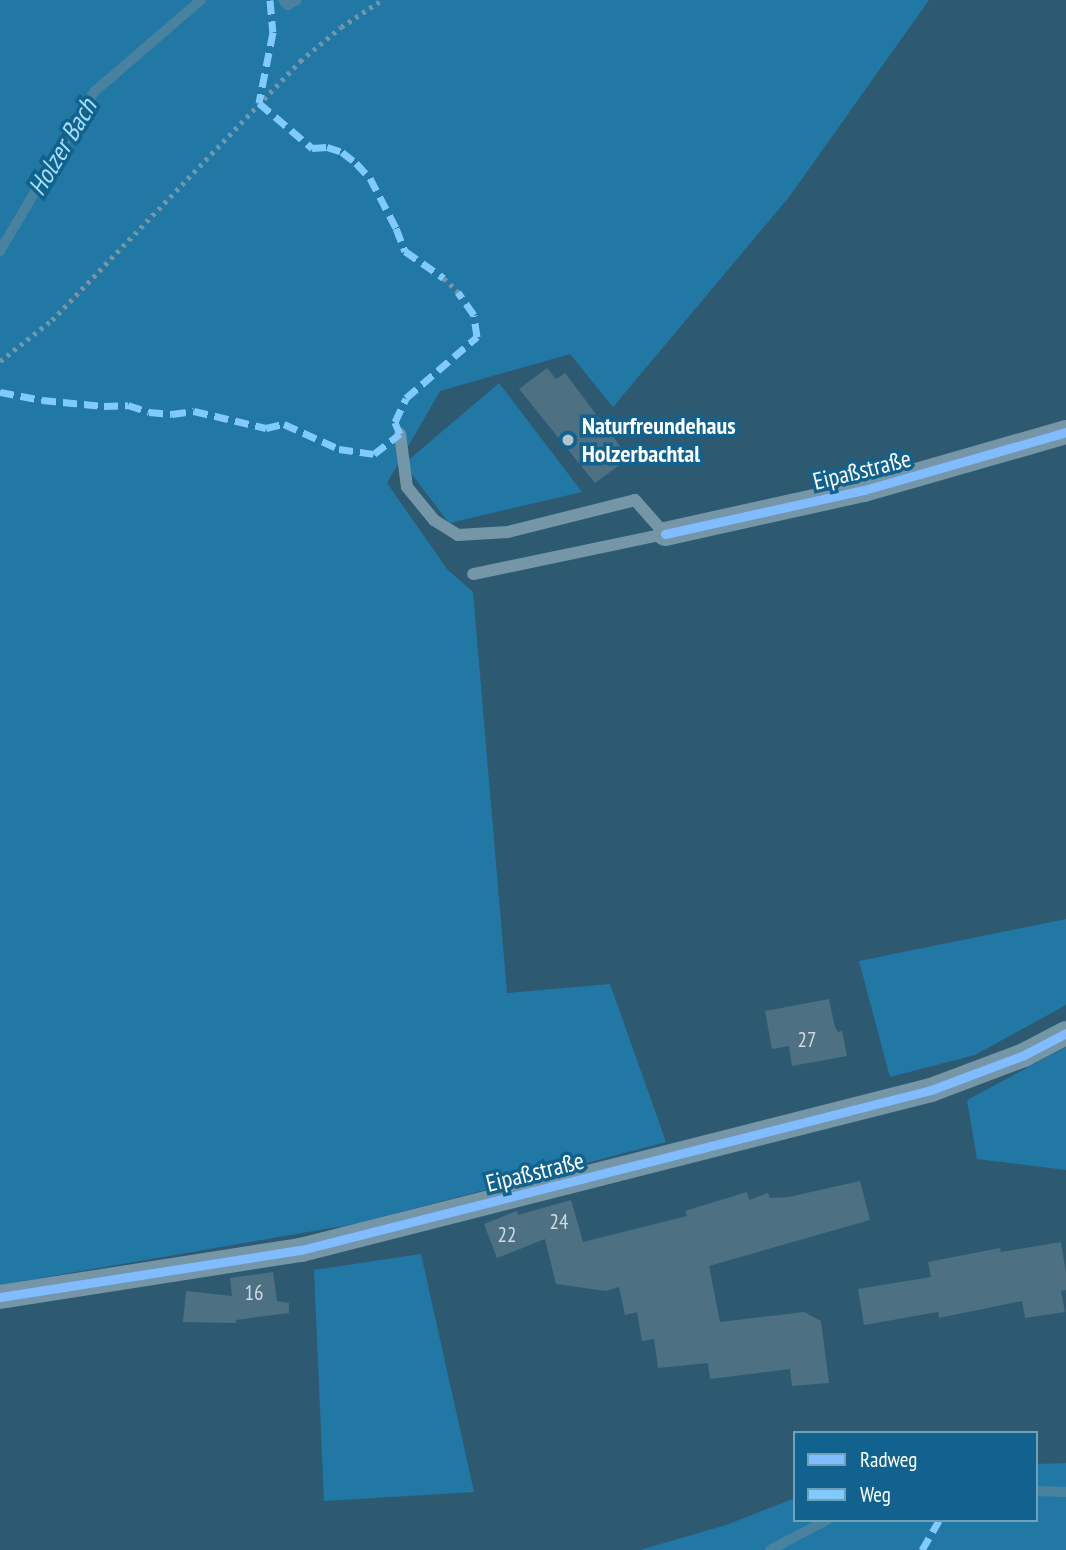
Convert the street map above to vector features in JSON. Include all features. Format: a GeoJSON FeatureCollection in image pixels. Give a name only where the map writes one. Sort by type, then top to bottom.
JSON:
{"type":"FeatureCollection","features":[{"type":"Feature","properties":{"kind":"street","name":"Eipaßstraße"},"geometry":{"type":"LineString","coordinates":[[665,534],[863,490],[1066,432]]}},
{"type":"Feature","properties":{"kind":"street","name":"Eipaßstraße"},"geometry":{"type":"LineString","coordinates":[[0,1297],[301,1250],[931,1090],[1024,1055],[1066,1033]]}},
{"type":"Feature","properties":{"kind":"lane"},"geometry":{"type":"LineString","coordinates":[[400,434],[407,487],[434,520],[458,536],[508,531],[635,500],[665,534]]}},
{"type":"Feature","properties":{"kind":"lane","name":"Eipaßstraße"},"geometry":{"type":"LineString","coordinates":[[473,574],[665,534]]}},
{"type":"Feature","properties":{"kind":"path"},"geometry":{"type":"LineString","coordinates":[[0,361],[52,320],[300,61],[350,20],[382,0]]}},
{"type":"Feature","properties":{"kind":"path"},"geometry":{"type":"LineString","coordinates":[[444,278],[458,292]]}},
{"type":"Feature","properties":{"kind":"shaded area"},"geometry":{"type":"Polygon","coordinates":[[[0,0],[929,0],[789,197],[613,407],[570,354],[440,391],[387,483],[447,569],[473,592],[507,993],[610,984],[666,1142],[355,1224],[0,1285],[0,0]]]}},
{"type":"Feature","properties":{"kind":"shaded area"},"geometry":{"type":"Polygon","coordinates":[[[499,383],[582,492],[449,523],[404,464],[499,383]]]}},
{"type":"Feature","properties":{"kind":"shaded area"},"geometry":{"type":"Polygon","coordinates":[[[1066,919],[1066,1005],[975,1055],[890,1077],[859,961],[1066,919]]]}},
{"type":"Feature","properties":{"kind":"shaded area"},"geometry":{"type":"Polygon","coordinates":[[[1066,1047],[1066,1170],[977,1159],[967,1100],[1066,1047]]]}},
{"type":"Feature","properties":{"kind":"shaded area"},"geometry":{"type":"Polygon","coordinates":[[[421,1254],[474,1492],[324,1501],[314,1270],[421,1254]]]}},
{"type":"Feature","properties":{"kind":"shaded area"},"geometry":{"type":"Polygon","coordinates":[[[1066,1463],[1066,1550],[640,1550],[726,1525],[793,1499],[793,1522],[1038,1522],[1038,1464],[1066,1463]]]}},
{"type":"Feature","properties":{"kind":"building"},"geometry":{"type":"Polygon","coordinates":[[[547,368],[556,379],[565,373],[629,458],[595,483],[519,389],[547,368]]]}},
{"type":"Feature","properties":{"kind":"building"},"geometry":{"type":"Polygon","coordinates":[[[829,999],[835,1027],[838,1032],[842,1031],[847,1056],[792,1066],[789,1046],[772,1049],[765,1011],[829,999]]]}},
{"type":"Feature","properties":{"kind":"building"},"geometry":{"type":"Polygon","coordinates":[[[860,1181],[870,1220],[709,1266],[720,1322],[804,1312],[821,1321],[829,1383],[792,1386],[790,1369],[710,1379],[708,1363],[658,1368],[654,1339],[642,1341],[637,1312],[625,1315],[619,1287],[606,1291],[556,1284],[545,1239],[497,1258],[484,1224],[517,1211],[518,1215],[571,1200],[583,1242],[687,1216],[685,1211],[747,1192],[749,1200],[768,1193],[770,1198],[789,1197],[860,1181]]]}},
{"type":"Feature","properties":{"kind":"building"},"geometry":{"type":"Polygon","coordinates":[[[1061,1242],[1066,1273],[1066,1290],[1061,1291],[1065,1312],[1025,1318],[1022,1301],[939,1318],[938,1312],[864,1325],[858,1289],[931,1277],[928,1262],[1000,1248],[1001,1252],[1061,1242]]]}},
{"type":"Feature","properties":{"kind":"building"},"geometry":{"type":"Polygon","coordinates":[[[273,1272],[277,1301],[289,1303],[289,1313],[236,1320],[236,1323],[183,1322],[186,1291],[232,1296],[230,1278],[273,1272]]]}},
{"type":"Feature","properties":{"kind":"waterway","name":"Holzer Bach"},"geometry":{"type":"LineString","coordinates":[[0,251],[94,92],[201,0]]}},
{"type":"Feature","properties":{"kind":"waterway"},"geometry":{"type":"LineString","coordinates":[[283,0],[288,5],[297,0]]}},
{"type":"Feature","properties":{"kind":"waterway"},"geometry":{"type":"LineString","coordinates":[[1038,1491],[1066,1492]]}},
{"type":"Feature","properties":{"kind":"waterway"},"geometry":{"type":"LineString","coordinates":[[770,1550],[823,1522]]}},
{"type":"Feature","properties":{"kind":"marked path"},"geometry":{"type":"LineString","coordinates":[[270,0],[273,32],[259,103],[312,148],[327,147],[342,152],[356,163],[370,178],[405,251],[444,278]]}},
{"type":"Feature","properties":{"kind":"marked path"},"geometry":{"type":"LineString","coordinates":[[0,392],[42,400],[104,406],[128,405],[149,412],[172,414],[194,411],[266,428],[284,424],[339,449],[374,454],[400,434],[395,422],[406,398],[477,337],[474,315],[458,292]]}},
{"type":"Feature","properties":{"kind":"marked path"},"geometry":{"type":"LineString","coordinates":[[922,1550],[938,1522]]}},
{"type":"Feature","properties":{"kind":"cycle path"},"geometry":{"type":"LineString","coordinates":[[665,534],[864,490],[1066,432]]}},
{"type":"Feature","properties":{"kind":"cycle path"},"geometry":{"type":"LineString","coordinates":[[0,1297],[301,1250],[931,1090],[1024,1055],[1066,1033]]}},
{"type":"Feature","properties":{"kind":"place","name":"Naturfreundehaus Holzerbachtal"},"geometry":{"type":"Point","coordinates":[568,440]}}]}
